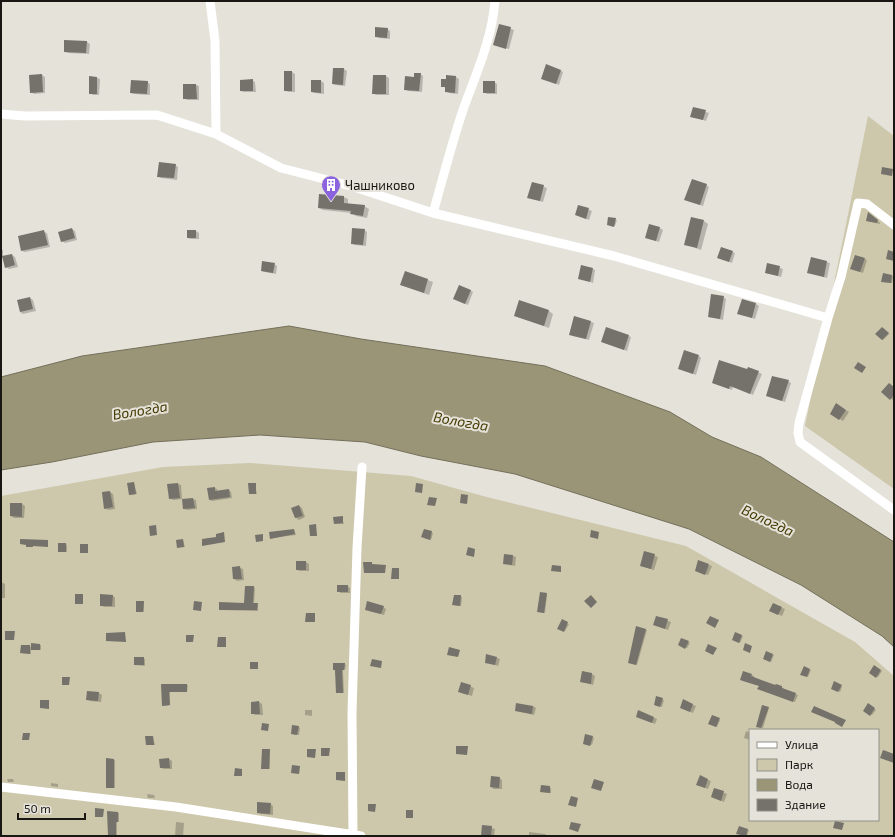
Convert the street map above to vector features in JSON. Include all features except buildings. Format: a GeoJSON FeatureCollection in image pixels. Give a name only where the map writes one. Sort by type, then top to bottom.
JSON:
{"type":"FeatureCollection","features":[{"type":"Feature","properties":{"kind":"street"},"geometry":{"type":"LineString","coordinates":[[210,1],[215,41],[216,134]]}},
{"type":"Feature","properties":{"kind":"street"},"geometry":{"type":"LineString","coordinates":[[433,213],[464,108],[481,64],[494,15],[495,1]]}},
{"type":"Feature","properties":{"kind":"street"},"geometry":{"type":"LineString","coordinates":[[1,114],[25,116],[157,115],[216,134],[281,168],[351,186],[433,213],[614,256],[828,318]]}},
{"type":"Feature","properties":{"kind":"street"},"geometry":{"type":"LineString","coordinates":[[894,225],[867,204],[858,203],[841,277],[828,318],[799,424],[798,433],[800,442],[894,510]]}},
{"type":"Feature","properties":{"kind":"street"},"geometry":{"type":"LineString","coordinates":[[1,787],[176,807],[356,836],[352,712],[356,583],[362,467]]}},
{"type":"Feature","properties":{"kind":"green space"},"geometry":{"type":"Polygon","coordinates":[[[868,116],[894,136],[894,489],[805,426],[868,116]]]}},
{"type":"Feature","properties":{"kind":"green space"},"geometry":{"type":"Polygon","coordinates":[[[250,463],[411,476],[483,496],[686,546],[855,642],[894,676],[894,836],[1,836],[1,496],[163,467],[250,463]]]}},
{"type":"Feature","properties":{"kind":"water","name":"Вологда"},"geometry":{"type":"Polygon","coordinates":[[[289,326],[361,339],[545,366],[670,412],[712,437],[761,457],[894,542],[894,647],[882,636],[801,585],[689,529],[515,474],[421,456],[365,442],[260,435],[153,442],[52,462],[1,470],[1,377],[82,356],[289,326]]]}},
{"type":"Feature","properties":{"kind":"place","name":"Чашниково"},"geometry":{"type":"Point","coordinates":[331,202]}}]}
